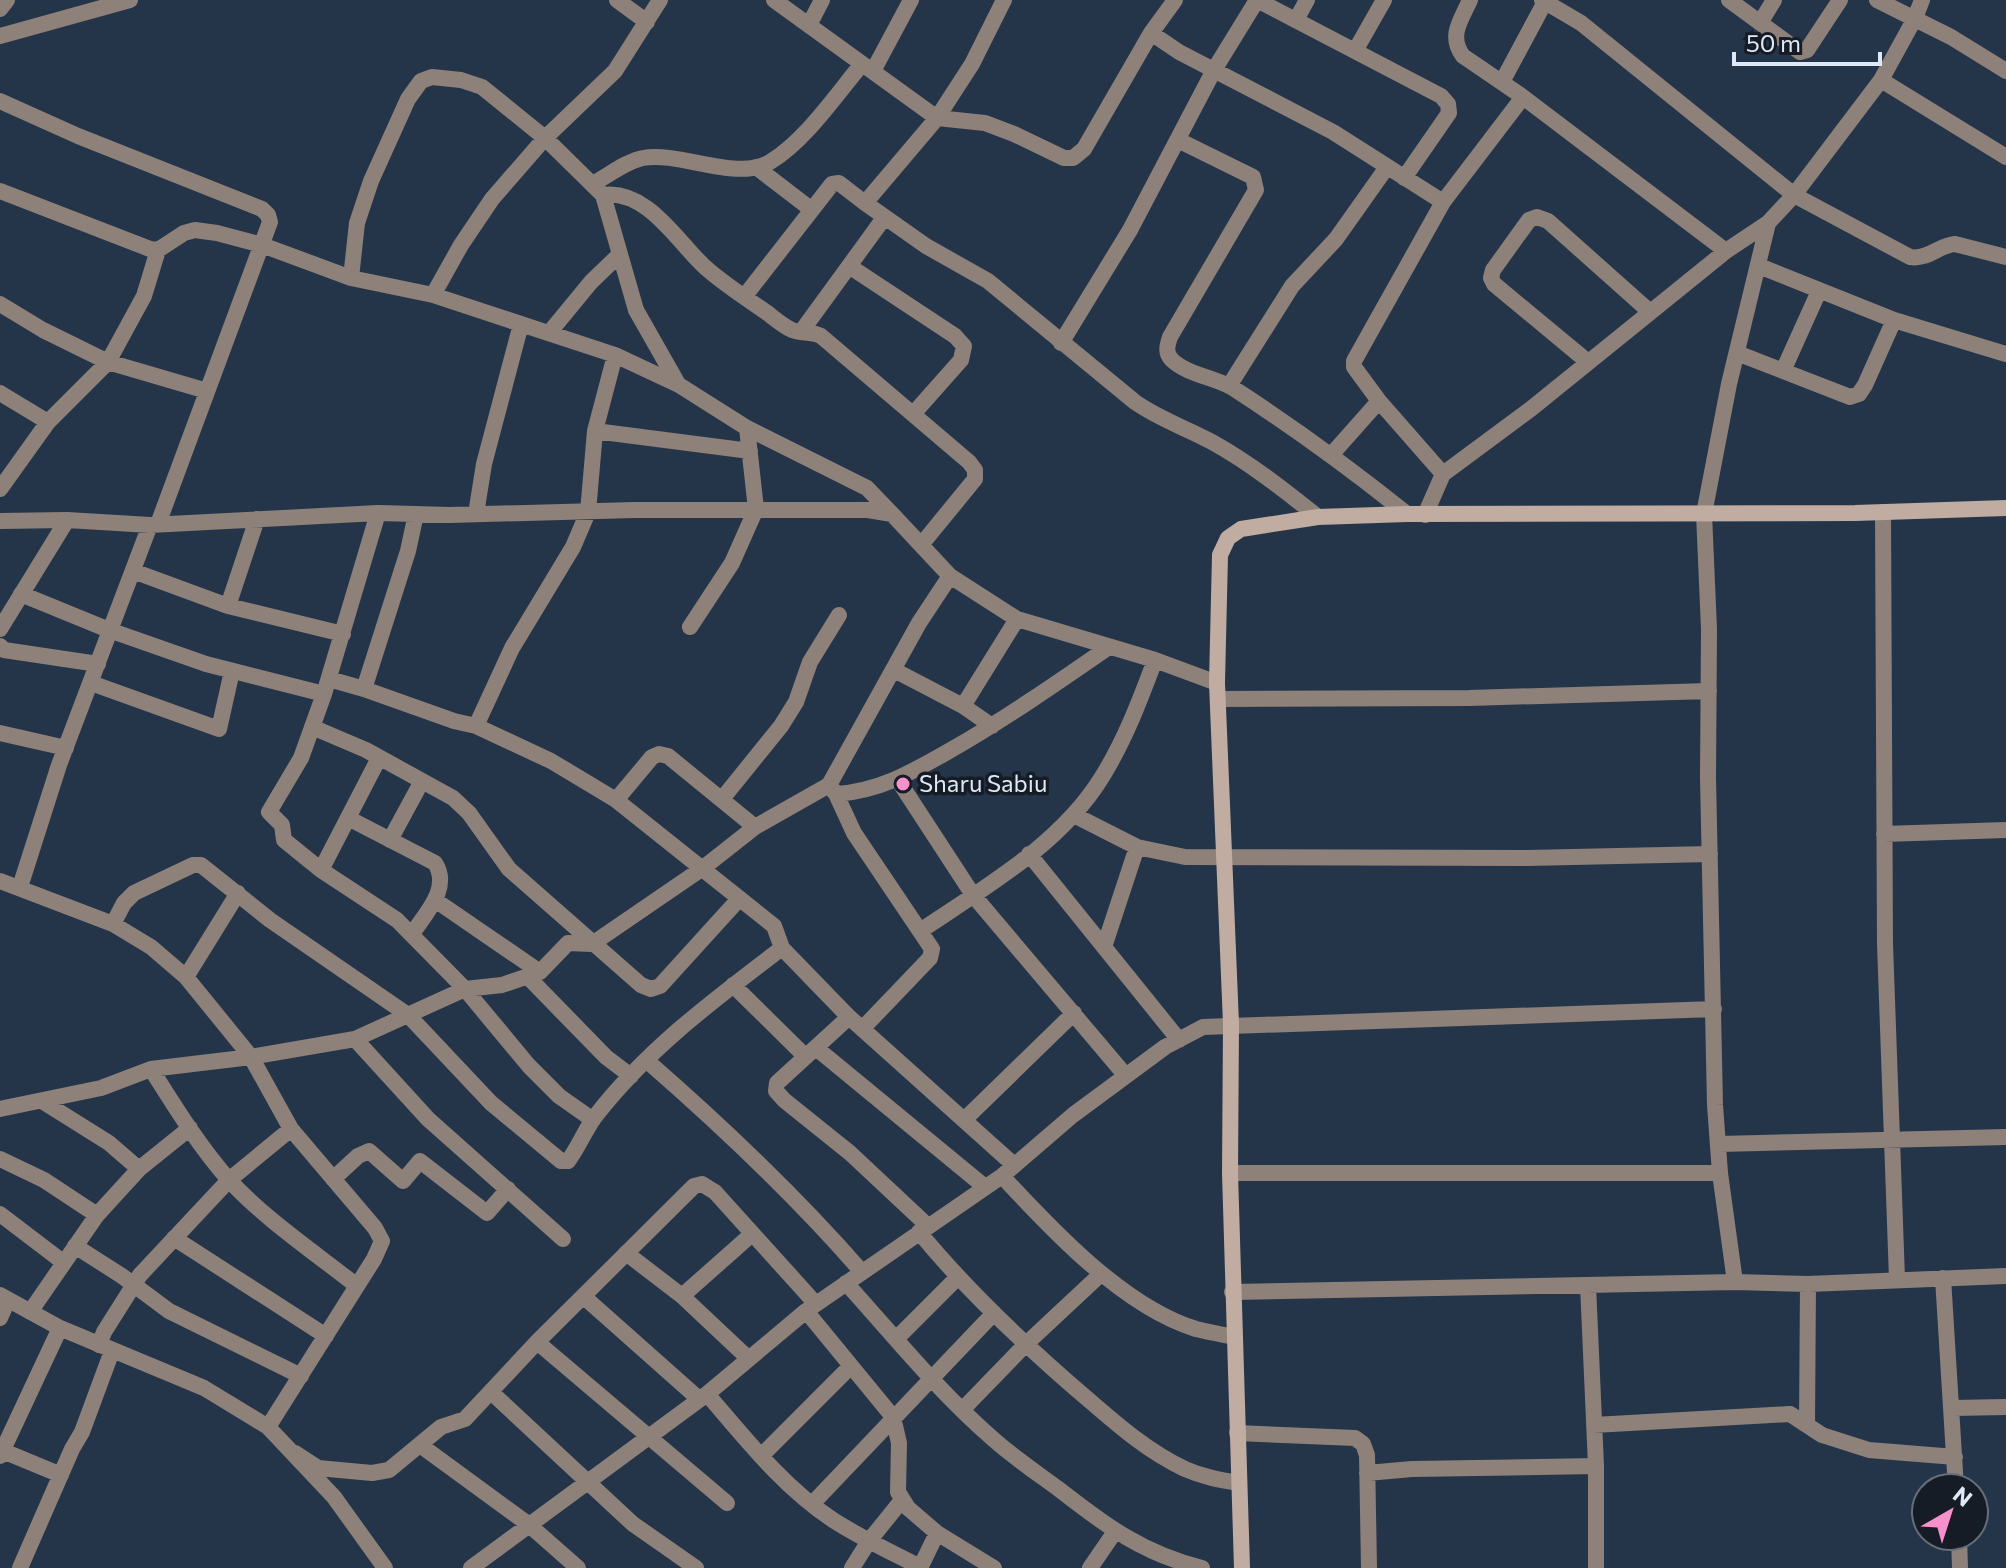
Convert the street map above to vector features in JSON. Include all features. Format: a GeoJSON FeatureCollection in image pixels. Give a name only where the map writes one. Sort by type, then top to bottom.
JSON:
{"type":"FeatureCollection","features":[{"type":"Feature","properties":{"kind":"street"},"geometry":{"type":"LineString","coordinates":[[0,9],[7,0]]}},
{"type":"Feature","properties":{"kind":"street"},"geometry":{"type":"LineString","coordinates":[[0,36],[130,0]]}},
{"type":"Feature","properties":{"kind":"street"},"geometry":{"type":"LineString","coordinates":[[617,0],[647,22]]}},
{"type":"Feature","properties":{"kind":"street"},"geometry":{"type":"LineString","coordinates":[[433,295],[492,199],[545,138],[615,71],[660,0]]}},
{"type":"Feature","properties":{"kind":"street"},"geometry":{"type":"LineString","coordinates":[[774,0],[937,118],[985,123],[1064,158],[1073,158],[1084,149],[1151,33],[1175,0]]}},
{"type":"Feature","properties":{"kind":"street"},"geometry":{"type":"LineString","coordinates":[[809,25],[822,0]]}},
{"type":"Feature","properties":{"kind":"street"},"geometry":{"type":"LineString","coordinates":[[599,189],[639,158],[661,156],[744,168],[769,163],[793,144],[868,67],[911,0]]}},
{"type":"Feature","properties":{"kind":"street"},"geometry":{"type":"LineString","coordinates":[[865,203],[937,118],[972,64],[1004,0]]}},
{"type":"Feature","properties":{"kind":"street"},"geometry":{"type":"LineString","coordinates":[[1061,343],[1130,230],[1214,70],[1257,0],[1441,96],[1448,104],[1449,113],[1404,178]]}},
{"type":"Feature","properties":{"kind":"street"},"geometry":{"type":"LineString","coordinates":[[1296,20],[1307,0]]}},
{"type":"Feature","properties":{"kind":"street"},"geometry":{"type":"LineString","coordinates":[[1355,51],[1384,0]]}},
{"type":"Feature","properties":{"kind":"street"},"geometry":{"type":"LineString","coordinates":[[1470,0],[1455,34],[1456,47],[1463,56],[1523,97],[1726,251]]}},
{"type":"Feature","properties":{"kind":"street"},"geometry":{"type":"LineString","coordinates":[[1729,0],[1800,52],[1807,50],[1840,0]]}},
{"type":"Feature","properties":{"kind":"street"},"geometry":{"type":"LineString","coordinates":[[1760,23],[1774,0]]}},
{"type":"Feature","properties":{"kind":"street"},"geometry":{"type":"LineString","coordinates":[[1877,0],[1915,18],[2006,71]]}},
{"type":"Feature","properties":{"kind":"street"},"geometry":{"type":"LineString","coordinates":[[1425,515],[1443,474],[1532,408],[1726,251],[1768,223],[1794,195],[1881,80],[1922,0]]}},
{"type":"Feature","properties":{"kind":"street"},"geometry":{"type":"LineString","coordinates":[[1502,82],[1545,1],[1581,23],[1794,195],[1910,257],[1922,257],[1947,244],[2006,257]]}},
{"type":"Feature","properties":{"kind":"street"},"geometry":{"type":"LineString","coordinates":[[1151,33],[1179,52],[1333,132],[1443,202]]}},
{"type":"Feature","properties":{"kind":"street"},"geometry":{"type":"LineString","coordinates":[[351,278],[357,223],[371,181],[401,113],[421,81],[432,77],[461,80],[482,87],[545,138],[599,189],[626,197],[653,213],[676,232],[705,267],[744,297],[792,330],[813,331],[821,336],[969,462],[975,470],[975,479],[921,545]]}},
{"type":"Feature","properties":{"kind":"street"},"geometry":{"type":"LineString","coordinates":[[1881,80],[2006,157]]}},
{"type":"Feature","properties":{"kind":"street"},"geometry":{"type":"LineString","coordinates":[[1443,474],[1379,401],[1354,367],[1354,361],[1443,202],[1523,97]]}},
{"type":"Feature","properties":{"kind":"street"},"geometry":{"type":"LineString","coordinates":[[0,101],[78,136],[262,209],[270,222],[207,391],[109,630],[20,887]]}},
{"type":"Feature","properties":{"kind":"street"},"geometry":{"type":"LineString","coordinates":[[1178,140],[1253,177],[1256,190],[1177,325],[1166,348],[1169,358],[1180,366],[1229,386],[1332,454],[1407,514]]}},
{"type":"Feature","properties":{"kind":"street"},"geometry":{"type":"LineString","coordinates":[[756,167],[812,210]]}},
{"type":"Feature","properties":{"kind":"street"},"geometry":{"type":"LineString","coordinates":[[1229,386],[1292,286],[1336,239],[1387,167]]}},
{"type":"Feature","properties":{"kind":"street"},"geometry":{"type":"LineString","coordinates":[[744,297],[836,183],[926,246],[988,281],[1061,343],[1153,414],[1213,443],[1276,483],[1318,517]]}},
{"type":"Feature","properties":{"kind":"street"},"geometry":{"type":"LineString","coordinates":[[599,189],[636,310],[679,385]]}},
{"type":"Feature","properties":{"kind":"street"},"geometry":{"type":"LineString","coordinates":[[0,191],[158,250]]}},
{"type":"Feature","properties":{"kind":"street"},"geometry":{"type":"LineString","coordinates":[[1588,362],[1494,284],[1491,278],[1493,270],[1529,220],[1537,217],[1548,221],[1649,311]]}},
{"type":"Feature","properties":{"kind":"street"},"geometry":{"type":"LineString","coordinates":[[801,332],[884,218]]}},
{"type":"Feature","properties":{"kind":"street"},"geometry":{"type":"LineString","coordinates":[[1735,1282],[1720,1173],[1715,1105],[1709,629],[1704,514],[1714,452],[1768,223]]}},
{"type":"Feature","properties":{"kind":"street"},"geometry":{"type":"LineString","coordinates":[[0,489],[6,470],[48,422],[108,362],[144,296],[158,250],[184,233],[195,230],[262,245],[351,278],[433,295],[615,355],[679,385],[747,428],[867,488],[950,576],[1017,619],[1155,660],[1218,691],[1469,698],[1709,691]]}},
{"type":"Feature","properties":{"kind":"street"},"geometry":{"type":"LineString","coordinates":[[549,333],[591,282],[619,255]]}},
{"type":"Feature","properties":{"kind":"street"},"geometry":{"type":"LineString","coordinates":[[849,266],[955,336],[964,346],[961,360],[914,413]]}},
{"type":"Feature","properties":{"kind":"street"},"geometry":{"type":"LineString","coordinates":[[1759,266],[1894,320],[2006,354]]}},
{"type":"Feature","properties":{"kind":"street"},"geometry":{"type":"LineString","coordinates":[[1783,371],[1819,291]]}},
{"type":"Feature","properties":{"kind":"street"},"geometry":{"type":"LineString","coordinates":[[0,304],[43,330],[108,362],[207,391]]}},
{"type":"Feature","properties":{"kind":"street"},"geometry":{"type":"LineString","coordinates":[[1737,353],[1850,397],[1859,394],[1865,385],[1894,320]]}},
{"type":"Feature","properties":{"kind":"street"},"geometry":{"type":"LineString","coordinates":[[476,514],[484,464],[521,324]]}},
{"type":"Feature","properties":{"kind":"street"},"geometry":{"type":"LineString","coordinates":[[476,726],[512,648],[573,547],[588,512],[595,431],[615,355]]}},
{"type":"Feature","properties":{"kind":"street"},"geometry":{"type":"LineString","coordinates":[[0,393],[48,422]]}},
{"type":"Feature","properties":{"kind":"street"},"geometry":{"type":"LineString","coordinates":[[1332,454],[1379,401]]}},
{"type":"Feature","properties":{"kind":"street"},"geometry":{"type":"LineString","coordinates":[[690,627],[732,563],[756,509],[747,428]]}},
{"type":"Feature","properties":{"kind":"street"},"geometry":{"type":"LineString","coordinates":[[595,431],[750,451]]}},
{"type":"Feature","properties":{"kind":"street"},"geometry":{"type":"LineString","coordinates":[[1242,1568],[1232,1292],[1231,1024],[1218,691],[1220,555],[1228,538],[1241,529],[1318,517],[2006,508]]}},
{"type":"Feature","properties":{"kind":"street"},"geometry":{"type":"LineString","coordinates":[[0,521],[154,524],[378,513],[756,509],[868,510],[892,514]]}},
{"type":"Feature","properties":{"kind":"street"},"geometry":{"type":"LineString","coordinates":[[1883,512],[1885,959],[1897,1279]]}},
{"type":"Feature","properties":{"kind":"street"},"geometry":{"type":"LineString","coordinates":[[378,513],[327,687],[301,758],[269,812],[282,825],[284,840],[321,870],[397,920],[412,934],[465,989],[529,1066],[559,1096],[593,1120]]}},
{"type":"Feature","properties":{"kind":"street"},"geometry":{"type":"LineString","coordinates":[[364,689],[408,551],[416,514]]}},
{"type":"Feature","properties":{"kind":"street"},"geometry":{"type":"LineString","coordinates":[[228,606],[257,519]]}},
{"type":"Feature","properties":{"kind":"street"},"geometry":{"type":"LineString","coordinates":[[0,629],[67,520]]}},
{"type":"Feature","properties":{"kind":"street"},"geometry":{"type":"LineString","coordinates":[[133,571],[228,606],[343,634]]}},
{"type":"Feature","properties":{"kind":"street"},"geometry":{"type":"LineString","coordinates":[[833,790],[919,623],[950,576]]}},
{"type":"Feature","properties":{"kind":"street"},"geometry":{"type":"LineString","coordinates":[[21,594],[109,630],[232,671],[327,687],[364,689],[476,726],[551,761],[616,800],[774,926],[782,948],[856,1023],[964,1120],[1008,1170],[1048,1226],[1101,1274],[1153,1308],[1194,1328],[1233,1337]]}},
{"type":"Feature","properties":{"kind":"street"},"geometry":{"type":"LineString","coordinates":[[722,799],[781,726],[796,702],[810,662],[839,615]]}},
{"type":"Feature","properties":{"kind":"street"},"geometry":{"type":"LineString","coordinates":[[963,706],[1017,619]]}},
{"type":"Feature","properties":{"kind":"street"},"geometry":{"type":"LineString","coordinates":[[0,646],[4,650],[98,664]]}},
{"type":"Feature","properties":{"kind":"street"},"geometry":{"type":"LineString","coordinates":[[0,1109],[101,1088],[151,1069],[251,1057],[355,1039],[465,989],[502,985],[534,974],[568,943],[592,944],[703,868],[755,827],[833,790],[863,792],[898,780],[992,726],[1109,647]]}},
{"type":"Feature","properties":{"kind":"street"},"geometry":{"type":"LineString","coordinates":[[920,931],[1029,854],[1074,815],[1101,779],[1130,726],[1155,660]]}},
{"type":"Feature","properties":{"kind":"street"},"geometry":{"type":"LineString","coordinates":[[894,670],[963,706],[992,726]]}},
{"type":"Feature","properties":{"kind":"street"},"geometry":{"type":"LineString","coordinates":[[91,683],[219,729],[232,671]]}},
{"type":"Feature","properties":{"kind":"street"},"geometry":{"type":"LineString","coordinates":[[312,727],[366,750],[453,798],[469,813],[509,869],[641,985],[651,989],[660,986],[739,899]]}},
{"type":"Feature","properties":{"kind":"street"},"geometry":{"type":"LineString","coordinates":[[0,733],[66,748]]}},
{"type":"Feature","properties":{"kind":"street"},"geometry":{"type":"LineString","coordinates":[[616,800],[652,757],[659,754],[668,756],[755,827]]}},
{"type":"Feature","properties":{"kind":"street"},"geometry":{"type":"LineString","coordinates":[[321,870],[379,758]]}},
{"type":"Feature","properties":{"kind":"street"},"geometry":{"type":"LineString","coordinates":[[898,780],[973,895],[1126,1076]]}},
{"type":"Feature","properties":{"kind":"street"},"geometry":{"type":"LineString","coordinates":[[390,840],[422,781]]}},
{"type":"Feature","properties":{"kind":"street"},"geometry":{"type":"LineString","coordinates":[[833,790],[854,833],[932,949],[930,958],[856,1023],[811,1052],[777,1083],[776,1091],[850,1153],[924,1229],[957,1278],[1026,1344],[1143,1446],[1185,1469],[1209,1478],[1239,1483]]}},
{"type":"Feature","properties":{"kind":"street"},"geometry":{"type":"LineString","coordinates":[[1074,815],[1137,847],[1185,857],[1710,854]]}},
{"type":"Feature","properties":{"kind":"street"},"geometry":{"type":"LineString","coordinates":[[348,818],[435,863],[440,872],[441,884],[435,900],[412,934]]}},
{"type":"Feature","properties":{"kind":"street"},"geometry":{"type":"LineString","coordinates":[[1884,834],[2006,830]]}},
{"type":"Feature","properties":{"kind":"street"},"geometry":{"type":"LineString","coordinates":[[1104,947],[1137,847]]}},
{"type":"Feature","properties":{"kind":"street"},"geometry":{"type":"LineString","coordinates":[[1029,854],[1179,1040]]}},
{"type":"Feature","properties":{"kind":"street"},"geometry":{"type":"LineString","coordinates":[[113,924],[124,903],[134,893],[193,865],[201,865],[270,920],[408,1015],[491,1103],[561,1161],[568,1161],[593,1120],[646,1060],[697,1013],[782,948]]}},
{"type":"Feature","properties":{"kind":"street"},"geometry":{"type":"LineString","coordinates":[[0,881],[113,924],[151,947],[186,977],[251,1057],[291,1129],[375,1228],[382,1241],[374,1259],[268,1427]]}},
{"type":"Feature","properties":{"kind":"street"},"geometry":{"type":"LineString","coordinates":[[186,977],[238,893]]}},
{"type":"Feature","properties":{"kind":"street"},"geometry":{"type":"LineString","coordinates":[[435,900],[534,974],[606,1057],[631,1076]]}},
{"type":"Feature","properties":{"kind":"street"},"geometry":{"type":"LineString","coordinates":[[733,985],[811,1052],[985,1187]]}},
{"type":"Feature","properties":{"kind":"street"},"geometry":{"type":"LineString","coordinates":[[474,1567],[528,1524],[650,1437],[811,1308],[985,1187],[1126,1076],[1203,1027],[1714,1009]]}},
{"type":"Feature","properties":{"kind":"street"},"geometry":{"type":"LineString","coordinates":[[964,1120],[1074,1013]]}},
{"type":"Feature","properties":{"kind":"street"},"geometry":{"type":"LineString","coordinates":[[355,1039],[428,1119],[563,1239]]}},
{"type":"Feature","properties":{"kind":"street"},"geometry":{"type":"LineString","coordinates":[[646,1060],[768,1170],[862,1272]]}},
{"type":"Feature","properties":{"kind":"street"},"geometry":{"type":"LineString","coordinates":[[151,1069],[229,1180],[272,1219],[357,1286]]}},
{"type":"Feature","properties":{"kind":"street"},"geometry":{"type":"LineString","coordinates":[[42,1101],[109,1143],[139,1169]]}},
{"type":"Feature","properties":{"kind":"street"},"geometry":{"type":"LineString","coordinates":[[30,1312],[97,1215],[139,1169],[190,1128]]}},
{"type":"Feature","properties":{"kind":"street"},"geometry":{"type":"LineString","coordinates":[[20,1568],[82,1432],[105,1348],[132,1285],[229,1180],[291,1129]]}},
{"type":"Feature","properties":{"kind":"street"},"geometry":{"type":"LineString","coordinates":[[1719,1144],[2006,1137]]}},
{"type":"Feature","properties":{"kind":"street"},"geometry":{"type":"LineString","coordinates":[[333,1179],[358,1156],[369,1151],[403,1181],[420,1161],[487,1213],[508,1189]]}},
{"type":"Feature","properties":{"kind":"street"},"geometry":{"type":"LineString","coordinates":[[0,1159],[44,1180],[97,1215]]}},
{"type":"Feature","properties":{"kind":"street"},"geometry":{"type":"LineString","coordinates":[[1230,1173],[1720,1173]]}},
{"type":"Feature","properties":{"kind":"street"},"geometry":{"type":"LineString","coordinates":[[295,1453],[318,1468],[372,1473],[389,1470],[441,1427],[465,1419],[626,1253],[694,1186],[702,1184],[715,1192],[752,1234],[893,1417],[899,1443],[898,1492],[902,1500],[937,1533],[994,1568]]}},
{"type":"Feature","properties":{"kind":"street"},"geometry":{"type":"LineString","coordinates":[[0,1214],[63,1262]]}},
{"type":"Feature","properties":{"kind":"street"},"geometry":{"type":"LineString","coordinates":[[682,1296],[752,1234]]}},
{"type":"Feature","properties":{"kind":"street"},"geometry":{"type":"LineString","coordinates":[[174,1238],[326,1336]]}},
{"type":"Feature","properties":{"kind":"street"},"geometry":{"type":"LineString","coordinates":[[75,1246],[169,1311],[301,1376]]}},
{"type":"Feature","properties":{"kind":"street"},"geometry":{"type":"LineString","coordinates":[[626,1253],[682,1296],[749,1359]]}},
{"type":"Feature","properties":{"kind":"street"},"geometry":{"type":"LineString","coordinates":[[963,1409],[1026,1344],[1101,1274]]}},
{"type":"Feature","properties":{"kind":"street"},"geometry":{"type":"LineString","coordinates":[[1232,1292],[1735,1282],[1808,1284],[2006,1276]]}},
{"type":"Feature","properties":{"kind":"street"},"geometry":{"type":"LineString","coordinates":[[896,1339],[957,1278]]}},
{"type":"Feature","properties":{"kind":"street"},"geometry":{"type":"LineString","coordinates":[[1943,1278],[1955,1472]]}},
{"type":"Feature","properties":{"kind":"street"},"geometry":{"type":"LineString","coordinates":[[846,1283],[932,1378],[992,1438],[1114,1533],[1140,1547],[1202,1568]]}},
{"type":"Feature","properties":{"kind":"street"},"geometry":{"type":"LineString","coordinates":[[1807,1424],[1808,1284]]}},
{"type":"Feature","properties":{"kind":"street"},"geometry":{"type":"LineString","coordinates":[[1588,1285],[1596,1466],[1596,1568]]}},
{"type":"Feature","properties":{"kind":"street"},"geometry":{"type":"LineString","coordinates":[[583,1296],[703,1396],[761,1456],[832,1519],[920,1568],[937,1533]]}},
{"type":"Feature","properties":{"kind":"street"},"geometry":{"type":"LineString","coordinates":[[0,1318],[4,1298],[60,1328],[204,1388],[268,1427],[334,1497],[385,1568]]}},
{"type":"Feature","properties":{"kind":"street"},"geometry":{"type":"LineString","coordinates":[[812,1504],[994,1313]]}},
{"type":"Feature","properties":{"kind":"street"},"geometry":{"type":"LineString","coordinates":[[60,1328],[2,1454],[61,1475]]}},
{"type":"Feature","properties":{"kind":"street"},"geometry":{"type":"LineString","coordinates":[[537,1342],[727,1503]]}},
{"type":"Feature","properties":{"kind":"street"},"geometry":{"type":"LineString","coordinates":[[761,1456],[851,1366]]}},
{"type":"Feature","properties":{"kind":"street"},"geometry":{"type":"LineString","coordinates":[[491,1392],[675,1562],[696,1568]]}},
{"type":"Feature","properties":{"kind":"street"},"geometry":{"type":"LineString","coordinates":[[1952,1408],[2006,1407]]}},
{"type":"Feature","properties":{"kind":"street"},"geometry":{"type":"LineString","coordinates":[[1594,1425],[1790,1414],[1822,1435],[1869,1450],[1955,1457]]}},
{"type":"Feature","properties":{"kind":"street"},"geometry":{"type":"LineString","coordinates":[[1237,1433],[1355,1438],[1363,1444],[1367,1455],[1369,1568]]}},
{"type":"Feature","properties":{"kind":"street"},"geometry":{"type":"LineString","coordinates":[[420,1445],[528,1524],[578,1568]]}},
{"type":"Feature","properties":{"kind":"street"},"geometry":{"type":"LineString","coordinates":[[1367,1473],[1412,1469],[1596,1466]]}},
{"type":"Feature","properties":{"kind":"street"},"geometry":{"type":"LineString","coordinates":[[852,1568],[902,1500]]}},
{"type":"Feature","properties":{"kind":"street"},"geometry":{"type":"LineString","coordinates":[[1090,1568],[1114,1533]]}},
{"type":"Feature","properties":{"kind":"place","name":"Sharu Sabiu"},"geometry":{"type":"Point","coordinates":[903,784]}}]}
